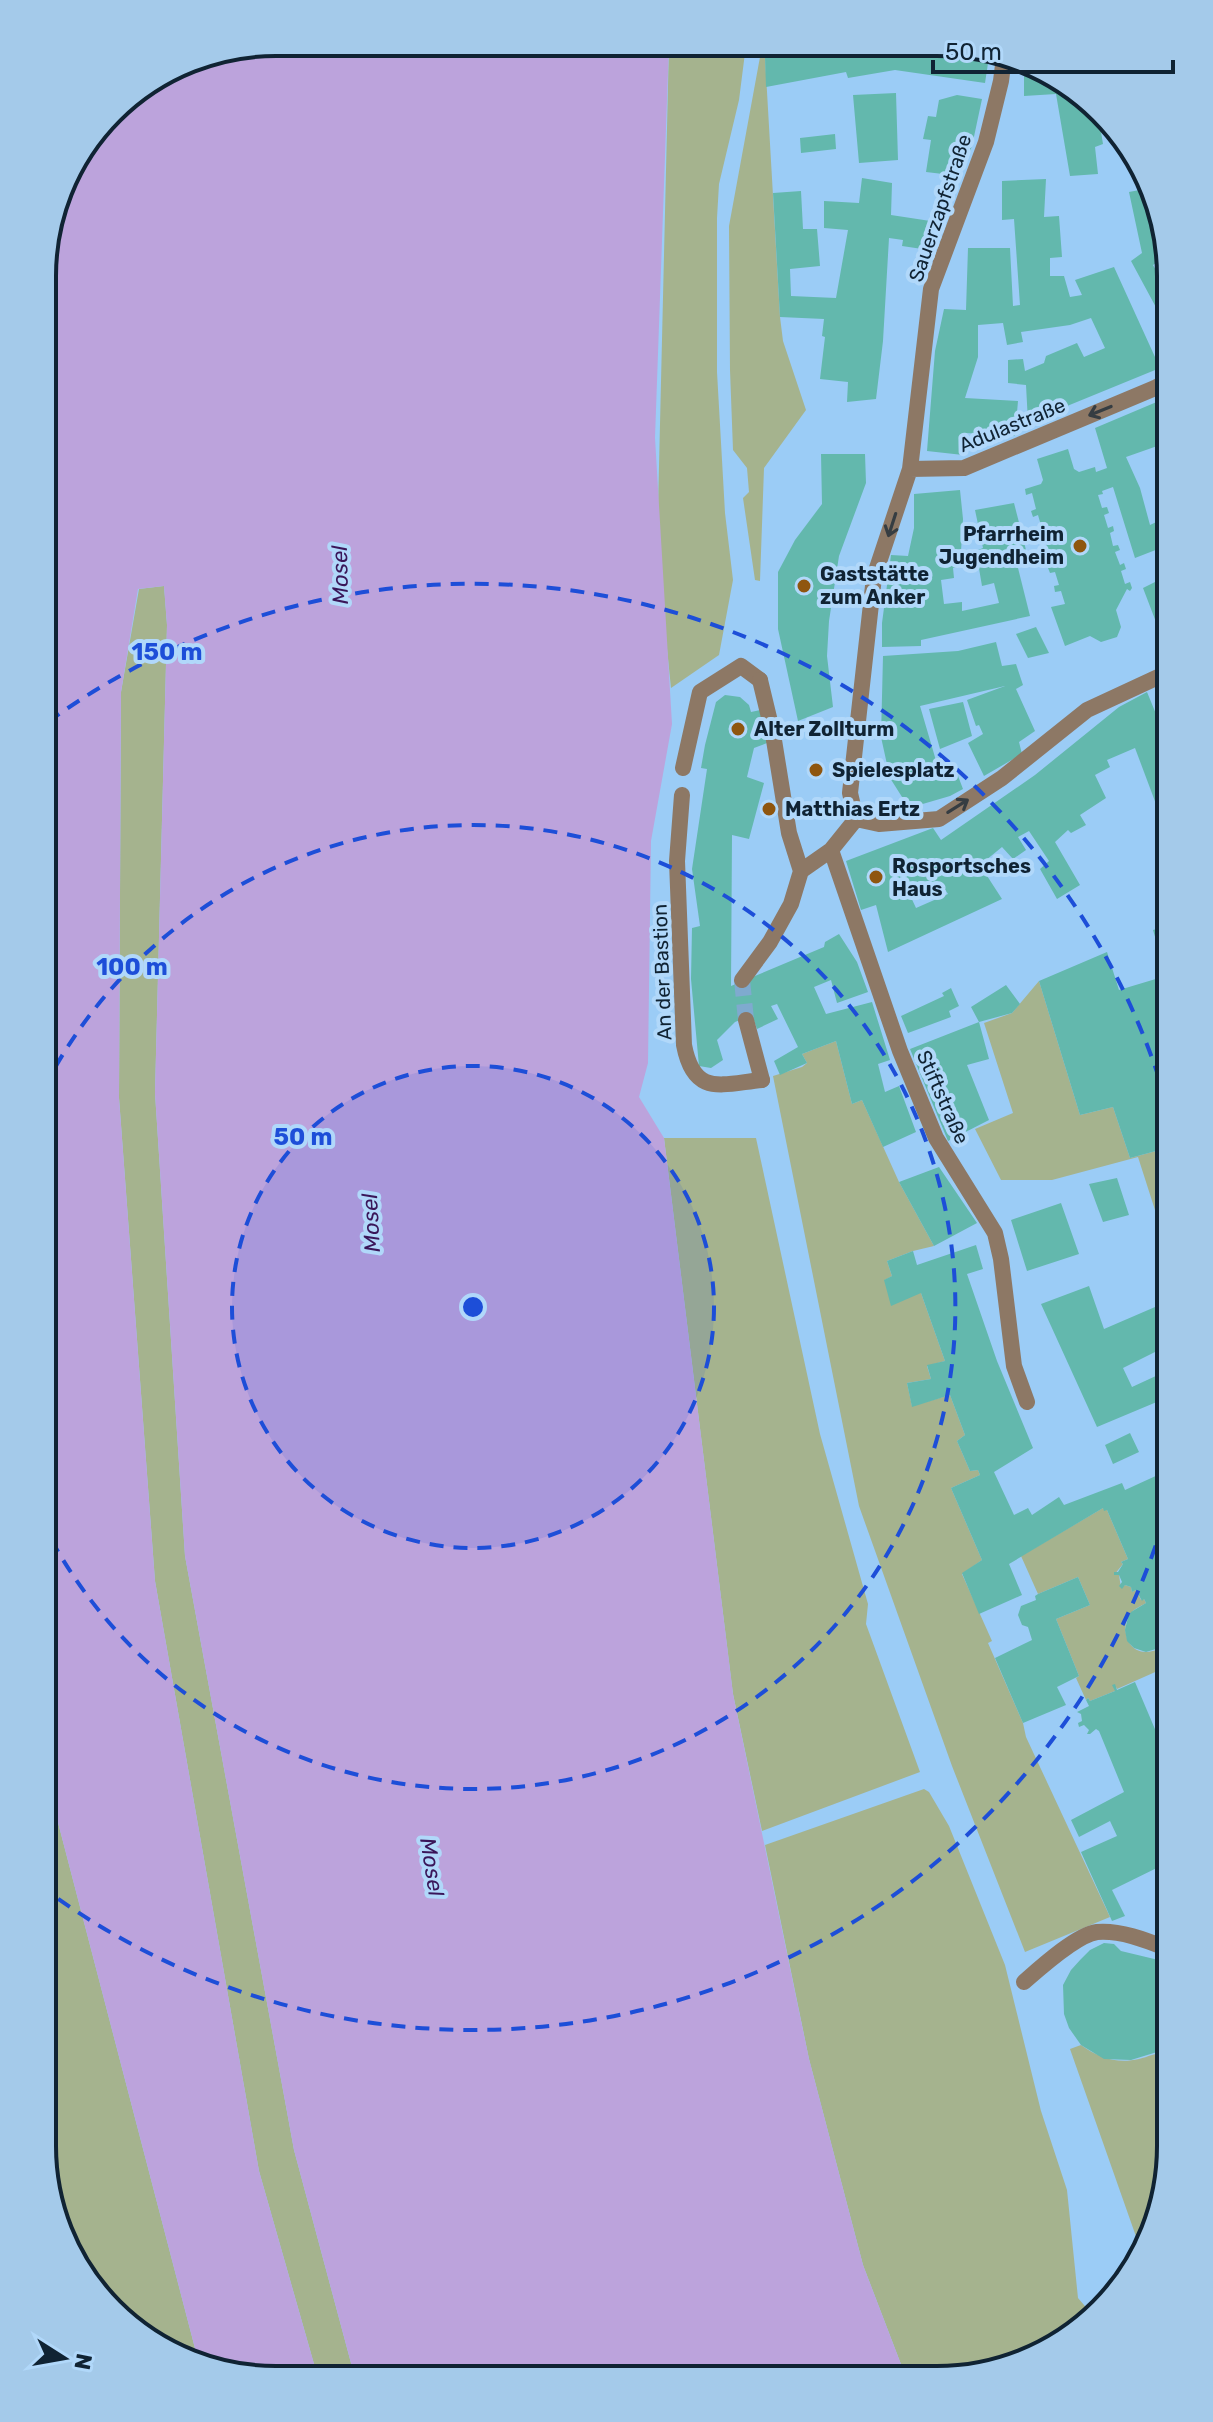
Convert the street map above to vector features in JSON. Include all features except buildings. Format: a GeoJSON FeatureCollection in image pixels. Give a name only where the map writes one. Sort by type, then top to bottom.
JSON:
{"type":"FeatureCollection","features":[{"type":"Feature","properties":{"kind":"street","name":"Sauerzapfstraße"},"geometry":{"type":"LineString","coordinates":[[910,469],[931,289],[986,142],[1003,67]]}},
{"type":"Feature","properties":{"kind":"street","name":"Adulastraße"},"geometry":{"type":"LineString","coordinates":[[910,469],[964,468],[1157,387]]}},
{"type":"Feature","properties":{"kind":"street"},"geometry":{"type":"LineString","coordinates":[[856,819],[850,793],[874,577],[910,469]]}},
{"type":"Feature","properties":{"kind":"street"},"geometry":{"type":"LineString","coordinates":[[683,768],[700,692],[741,666],[760,680],[773,734],[789,833],[801,871],[791,904],[770,942],[742,980]]}},
{"type":"Feature","properties":{"kind":"street"},"geometry":{"type":"LineString","coordinates":[[856,819],[879,824],[939,819],[1002,778],[1087,710],[1157,679]]}},
{"type":"Feature","properties":{"kind":"street"},"geometry":{"type":"LineString","coordinates":[[1149,683],[1157,683]]}},
{"type":"Feature","properties":{"kind":"street","name":"An der Bastion"},"geometry":{"type":"LineString","coordinates":[[682,795],[677,861],[683,1031],[688,1067],[700,1079],[711,1085],[762,1080],[746,1020]]}},
{"type":"Feature","properties":{"kind":"street"},"geometry":{"type":"LineString","coordinates":[[801,871],[831,850],[856,819]]}},
{"type":"Feature","properties":{"kind":"street","name":"Stiftstraße"},"geometry":{"type":"LineString","coordinates":[[831,850],[900,1051],[936,1138],[995,1233],[1014,1366],[1027,1402]]}},
{"type":"Feature","properties":{"kind":"street"},"geometry":{"type":"LineString","coordinates":[[1024,1982],[1058,1952],[1095,1932],[1133,1936],[1157,1945]]}},
{"type":"Feature","properties":{"kind":"green space"},"geometry":{"type":"Polygon","coordinates":[[[669,56],[745,56],[739,100],[719,184],[717,218],[717,372],[725,513],[733,580],[719,655],[671,688],[657,551],[669,56]]]}},
{"type":"Feature","properties":{"kind":"green space"},"geometry":{"type":"Polygon","coordinates":[[[760,57],[765,57],[783,341],[806,410],[764,468],[760,581],[755,580],[743,498],[749,492],[747,468],[733,450],[729,226],[760,57]]]}},
{"type":"Feature","properties":{"kind":"green space"},"geometry":{"type":"Polygon","coordinates":[[[164,586],[167,625],[155,1093],[185,1556],[294,2150],[352,2366],[315,2366],[259,2171],[155,1581],[119,1098],[121,692],[139,589],[164,586]]]}},
{"type":"Feature","properties":{"kind":"green space"},"geometry":{"type":"Polygon","coordinates":[[[1039,981],[1080,1115],[1113,1107],[1130,1158],[1157,1151],[1157,1216],[1138,1157],[1052,1180],[1001,1180],[975,1129],[1013,1113],[984,1023],[1012,1013],[1039,981]]]}},
{"type":"Feature","properties":{"kind":"green space"},"geometry":{"type":"Polygon","coordinates":[[[836,1041],[852,1104],[862,1100],[899,1182],[934,1246],[887,1261],[892,1276],[885,1280],[921,1293],[945,1361],[927,1366],[931,1379],[907,1383],[912,1406],[950,1395],[965,1435],[957,1441],[970,1471],[978,1470],[980,1475],[951,1488],[982,1560],[962,1574],[992,1641],[988,1643],[1023,1723],[1026,1737],[1110,1917],[1025,1952],[952,1766],[859,1506],[773,1076],[802,1067],[807,1063],[802,1054],[836,1041]]]}},
{"type":"Feature","properties":{"kind":"green space"},"geometry":{"type":"Polygon","coordinates":[[[664,1138],[756,1138],[820,1434],[868,1604],[866,1624],[920,1772],[762,1831],[733,1694],[664,1138]]]}},
{"type":"Feature","properties":{"kind":"green space"},"geometry":{"type":"Polygon","coordinates":[[[1103,1508],[1107,1510],[1128,1559],[1121,1562],[1123,1564],[1114,1575],[1119,1575],[1121,1588],[1125,1585],[1131,1587],[1132,1592],[1136,1590],[1146,1603],[1130,1614],[1126,1626],[1127,1639],[1140,1651],[1157,1649],[1157,1671],[1116,1687],[1115,1691],[1086,1700],[1056,1619],[1090,1605],[1078,1577],[1038,1594],[1021,1556],[1103,1508]]]}},
{"type":"Feature","properties":{"kind":"green space"},"geometry":{"type":"Polygon","coordinates":[[[924,1789],[929,1792],[949,1826],[1005,1965],[1041,2111],[1067,2190],[1078,2298],[1086,2308],[1059,2329],[1034,2343],[994,2358],[966,2364],[902,2366],[863,2265],[809,2059],[765,1845],[924,1789]]]}},
{"type":"Feature","properties":{"kind":"green space"},"geometry":{"type":"Polygon","coordinates":[[[56,1815],[195,2350],[166,2336],[120,2302],[79,2243],[60,2189],[56,2146],[56,1815]]]}},
{"type":"Feature","properties":{"kind":"green space"},"geometry":{"type":"Polygon","coordinates":[[[1081,2045],[1116,2060],[1157,2054],[1157,2160],[1153,2189],[1136,2237],[1070,2049],[1081,2045]]]}},
{"type":"Feature","properties":{"kind":"water","name":"Mosel"},"geometry":{"type":"Polygon","coordinates":[[[276,56],[669,56],[655,438],[672,724],[651,841],[648,1063],[639,1097],[664,1138],[733,1694],[809,2059],[863,2265],[902,2366],[352,2366],[294,2150],[185,1556],[155,1093],[167,625],[164,586],[138,589],[121,692],[119,1098],[155,1581],[259,2171],[315,2366],[247,2364],[195,2350],[56,1815],[58,247],[73,192],[93,154],[120,120],[154,93],[192,73],[219,64],[276,56]]]}},
{"type":"Feature","properties":{"kind":"tunnel"},"geometry":{"type":"LineString","coordinates":[[742,980],[746,1020]]}},
{"type":"Feature","properties":{"kind":"place","name":"Pfarrheim Jugendheim"},"geometry":{"type":"Point","coordinates":[1080,546]}},
{"type":"Feature","properties":{"kind":"place","name":"Gaststätte zum Anker"},"geometry":{"type":"Point","coordinates":[804,586]}},
{"type":"Feature","properties":{"kind":"place","name":"Alter Zollturm"},"geometry":{"type":"Point","coordinates":[738,729]}},
{"type":"Feature","properties":{"kind":"place","name":"Spielesplatz"},"geometry":{"type":"Point","coordinates":[816,770]}},
{"type":"Feature","properties":{"kind":"place","name":"Matthias Ertz"},"geometry":{"type":"Point","coordinates":[769,809]}},
{"type":"Feature","properties":{"kind":"place","name":"Rosportsches Haus"},"geometry":{"type":"Point","coordinates":[876,877]}}]}
